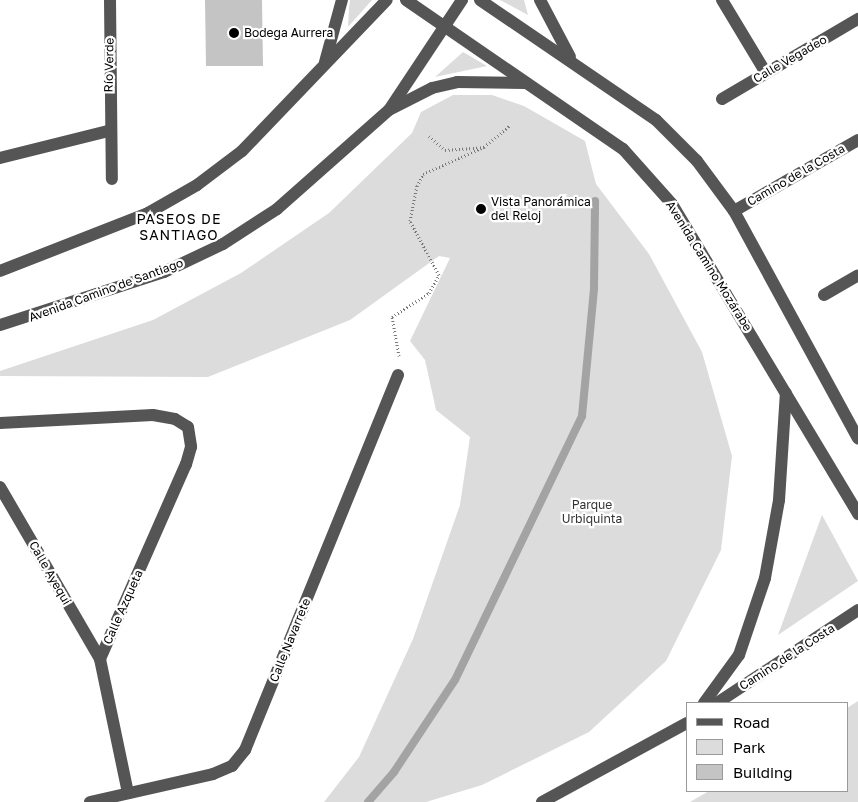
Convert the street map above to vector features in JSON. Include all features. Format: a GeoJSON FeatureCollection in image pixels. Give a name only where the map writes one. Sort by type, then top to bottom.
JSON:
{"type":"FeatureCollection","features":[{"type":"Feature","properties":{"kind":"street","name":"Río Verde"},"geometry":{"type":"LineString","coordinates":[[110,0],[108,131],[112,179]]}},
{"type":"Feature","properties":{"kind":"street"},"geometry":{"type":"LineString","coordinates":[[323,66],[342,0]]}},
{"type":"Feature","properties":{"kind":"street"},"geometry":{"type":"LineString","coordinates":[[0,271],[148,213],[198,185],[242,151],[387,0]]}},
{"type":"Feature","properties":{"kind":"street","name":"Avenida Camino Mozárabe"},"geometry":{"type":"LineString","coordinates":[[406,0],[443,28],[623,148],[672,204],[858,514]]}},
{"type":"Feature","properties":{"kind":"street","name":"Avenida Camino de Santiago"},"geometry":{"type":"LineString","coordinates":[[0,325],[164,272],[223,244],[277,209],[389,110],[462,0]]}},
{"type":"Feature","properties":{"kind":"street"},"geometry":{"type":"LineString","coordinates":[[480,0],[571,59],[656,120],[697,161],[734,211],[858,438]]}},
{"type":"Feature","properties":{"kind":"street"},"geometry":{"type":"LineString","coordinates":[[540,0],[571,59]]}},
{"type":"Feature","properties":{"kind":"street"},"geometry":{"type":"LineString","coordinates":[[722,0],[766,73]]}},
{"type":"Feature","properties":{"kind":"street","name":"Calle Vegadeo"},"geometry":{"type":"LineString","coordinates":[[722,99],[858,19]]}},
{"type":"Feature","properties":{"kind":"street"},"geometry":{"type":"LineString","coordinates":[[389,110],[432,88],[457,82],[527,84]]}},
{"type":"Feature","properties":{"kind":"street"},"geometry":{"type":"LineString","coordinates":[[0,158],[108,131]]}},
{"type":"Feature","properties":{"kind":"street","name":"Camino de la Costa"},"geometry":{"type":"LineString","coordinates":[[734,211],[858,140]]}},
{"type":"Feature","properties":{"kind":"street"},"geometry":{"type":"LineString","coordinates":[[824,295],[858,275]]}},
{"type":"Feature","properties":{"kind":"street","name":"Calle Navarrete"},"geometry":{"type":"LineString","coordinates":[[90,802],[213,774],[232,766],[245,750],[398,375]]}},
{"type":"Feature","properties":{"kind":"street"},"geometry":{"type":"LineString","coordinates":[[705,702],[739,655],[765,578],[780,500],[786,393]]}},
{"type":"Feature","properties":{"kind":"street","name":"Calle Azqueta"},"geometry":{"type":"LineString","coordinates":[[0,423],[153,415],[175,419],[188,427],[191,447],[186,464],[100,659],[128,793]]}},
{"type":"Feature","properties":{"kind":"street","name":"Calle Ayequi"},"geometry":{"type":"LineString","coordinates":[[0,487],[100,659]]}},
{"type":"Feature","properties":{"kind":"street","name":"Camino de la Costa"},"geometry":{"type":"LineString","coordinates":[[719,702],[858,610]]}},
{"type":"Feature","properties":{"kind":"street"},"geometry":{"type":"LineString","coordinates":[[542,802],[686,724]]}},
{"type":"Feature","properties":{"kind":"path"},"geometry":{"type":"LineString","coordinates":[[398,375],[400,342],[391,326],[392,317],[429,293],[439,275],[410,221],[418,186],[423,174],[484,147],[510,125]]}},
{"type":"Feature","properties":{"kind":"path"},"geometry":{"type":"LineString","coordinates":[[429,136],[445,150],[484,147]]}},
{"type":"Feature","properties":{"kind":"green space"},"geometry":{"type":"Polygon","coordinates":[[[350,0],[372,0],[348,27],[349,8],[350,0]]]}},
{"type":"Feature","properties":{"kind":"green space"},"geometry":{"type":"Polygon","coordinates":[[[500,0],[524,0],[528,15],[500,0]]]}},
{"type":"Feature","properties":{"kind":"green space"},"geometry":{"type":"Polygon","coordinates":[[[463,52],[487,66],[435,77],[463,52]]]}},
{"type":"Feature","properties":{"kind":"green space","name":"Parque Urbiquinta"},"geometry":{"type":"Polygon","coordinates":[[[453,95],[492,95],[524,106],[585,141],[596,184],[649,254],[702,352],[732,456],[721,550],[666,661],[589,732],[482,785],[426,802],[324,802],[359,757],[413,639],[460,505],[470,437],[436,410],[425,360],[410,341],[450,258],[439,256],[350,320],[208,377],[0,376],[0,371],[153,320],[241,273],[329,213],[412,133],[421,112],[453,95]]]}},
{"type":"Feature","properties":{"kind":"green space"},"geometry":{"type":"Polygon","coordinates":[[[822,515],[858,581],[778,635],[822,515]]]}},
{"type":"Feature","properties":{"kind":"green space"},"geometry":{"type":"Polygon","coordinates":[[[858,701],[858,802],[690,802],[707,792],[848,792],[848,707],[858,701]]]}},
{"type":"Feature","properties":{"kind":"building","name":"Bodega Aurrera"},"geometry":{"type":"Polygon","coordinates":[[[205,0],[262,0],[263,66],[206,66],[205,0]]]}},
{"type":"Feature","properties":{"kind":"waterway"},"geometry":{"type":"LineString","coordinates":[[368,802],[394,772],[455,680],[582,416],[594,288],[595,201]]}},
{"type":"Feature","properties":{"kind":"place","name":"Bodega Aurrera"},"geometry":{"type":"Point","coordinates":[234,33]}},
{"type":"Feature","properties":{"kind":"place","name":"Vista Panorámica del Reloj"},"geometry":{"type":"Point","coordinates":[481,209]}},
{"type":"Feature","properties":{"kind":"district","name":"PASEOS DE SANTIAGO"},"geometry":{"type":"Point","coordinates":[179,227]}}]}
